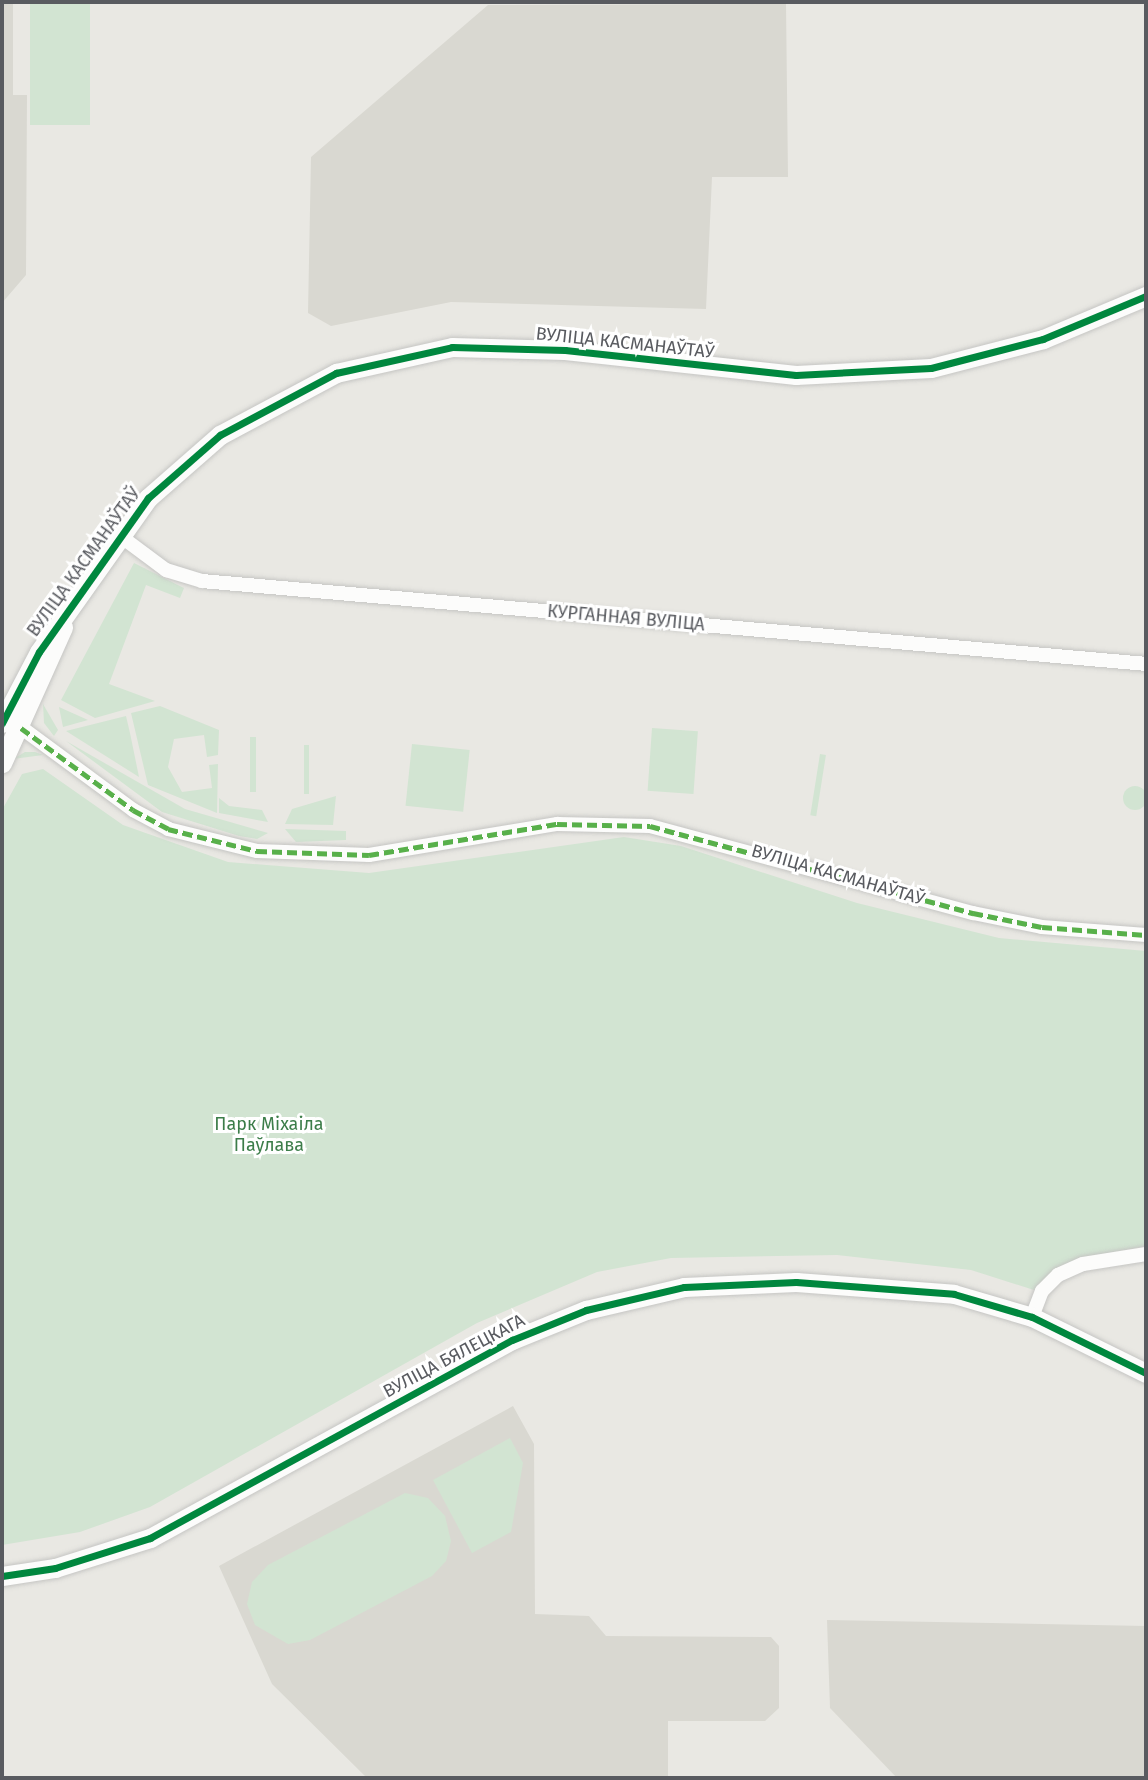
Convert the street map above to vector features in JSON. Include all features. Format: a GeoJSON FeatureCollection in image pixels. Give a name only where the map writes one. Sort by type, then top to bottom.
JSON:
{"type":"FeatureCollection","features":[{"type":"Feature","properties":{"kind":"street","name":"ВУЛІЦА КАСМАНАЎТАЎ"},"geometry":{"type":"LineString","coordinates":[[2,763],[9,722],[65,619],[119,535],[178,467],[220,435],[304,387],[370,361],[452,347],[504,347],[735,371],[884,373],[985,356],[1146,296]]}},
{"type":"Feature","properties":{"kind":"street","name":"КУРГАННАЯ ВУЛІЦА"},"geometry":{"type":"LineString","coordinates":[[119,535],[166,570],[202,581],[1146,664]]}},
{"type":"Feature","properties":{"kind":"street","name":"ВУЛІЦА КАСМАНАЎТАЎ"},"geometry":{"type":"LineString","coordinates":[[9,722],[133,810],[179,832],[257,851],[369,855],[557,824],[650,826],[973,913],[1042,927],[1146,935]]}},
{"type":"Feature","properties":{"kind":"street"},"geometry":{"type":"LineString","coordinates":[[1032,1317],[1042,1290],[1058,1275],[1083,1264],[1146,1254]]}},
{"type":"Feature","properties":{"kind":"street","name":"ВУЛІЦА БЯЛЕЦКАГА"},"geometry":{"type":"LineString","coordinates":[[2,1576],[77,1563],[199,1517],[481,1355],[633,1296],[735,1283],[878,1286],[954,1294],[1032,1317],[1146,1373]]}},
{"type":"Feature","properties":{"kind":"shaded area"},"geometry":{"type":"Polygon","coordinates":[[[2,2],[13,2],[13,95],[27,95],[26,275],[2,303],[2,2]]]}},
{"type":"Feature","properties":{"kind":"shaded area"},"geometry":{"type":"Polygon","coordinates":[[[786,4],[788,177],[712,177],[706,309],[451,302],[331,326],[308,313],[311,157],[488,5],[786,4]]]}},
{"type":"Feature","properties":{"kind":"shaded area"},"geometry":{"type":"Polygon","coordinates":[[[513,1406],[534,1444],[535,1614],[589,1616],[606,1636],[771,1637],[779,1646],[779,1708],[765,1721],[668,1721],[668,1778],[367,1778],[272,1684],[219,1566],[513,1406]]]}},
{"type":"Feature","properties":{"kind":"shaded area"},"geometry":{"type":"Polygon","coordinates":[[[827,1620],[1146,1626],[1146,1778],[897,1778],[830,1708],[827,1620]]]}},
{"type":"Feature","properties":{"kind":"green space"},"geometry":{"type":"Polygon","coordinates":[[[30,2],[90,2],[90,125],[30,125],[30,2]]]}},
{"type":"Feature","properties":{"kind":"green space"},"geometry":{"type":"Polygon","coordinates":[[[134,563],[184,588],[180,598],[146,585],[109,684],[155,701],[95,718],[61,700],[134,563]]]}},
{"type":"Feature","properties":{"kind":"green space"},"geometry":{"type":"Polygon","coordinates":[[[43,704],[58,730],[54,736],[44,723],[43,704]]]}},
{"type":"Feature","properties":{"kind":"green space"},"geometry":{"type":"Polygon","coordinates":[[[160,706],[219,730],[218,755],[207,757],[204,735],[174,739],[168,767],[182,792],[212,788],[209,765],[218,764],[217,813],[148,785],[131,713],[160,706]]]}},
{"type":"Feature","properties":{"kind":"green space"},"geometry":{"type":"Polygon","coordinates":[[[59,707],[88,720],[63,727],[59,707]]]}},
{"type":"Feature","properties":{"kind":"green space"},"geometry":{"type":"Polygon","coordinates":[[[126,716],[130,733],[139,777],[66,731],[126,716]]]}},
{"type":"Feature","properties":{"kind":"green space"},"geometry":{"type":"Polygon","coordinates":[[[652,728],[698,731],[693,794],[648,791],[652,728]]]}},
{"type":"Feature","properties":{"kind":"green space"},"geometry":{"type":"Polygon","coordinates":[[[250,737],[256,737],[256,792],[250,792],[250,737]]]}},
{"type":"Feature","properties":{"kind":"green space"},"geometry":{"type":"Polygon","coordinates":[[[66,741],[185,809],[268,833],[257,839],[239,836],[162,812],[66,741]]]}},
{"type":"Feature","properties":{"kind":"green space"},"geometry":{"type":"Polygon","coordinates":[[[412,744],[470,750],[463,812],[406,806],[412,744]]]}},
{"type":"Feature","properties":{"kind":"green space"},"geometry":{"type":"Polygon","coordinates":[[[304,745],[309,745],[309,794],[304,794],[304,745]]]}},
{"type":"Feature","properties":{"kind":"green space"},"geometry":{"type":"Polygon","coordinates":[[[25,752],[35,752],[43,755],[13,759],[25,752]]]}},
{"type":"Feature","properties":{"kind":"green space"},"geometry":{"type":"Polygon","coordinates":[[[820,754],[826,755],[816,816],[810,815],[820,754]]]}},
{"type":"Feature","properties":{"kind":"green space","name":"Парк Міхаіла Паўлава"},"geometry":{"type":"Polygon","coordinates":[[[43,769],[123,825],[228,862],[369,873],[624,837],[681,846],[857,903],[999,938],[1146,951],[1146,1246],[1077,1259],[1034,1290],[971,1270],[837,1255],[671,1258],[597,1272],[477,1323],[150,1507],[80,1532],[2,1545],[2,810],[22,774],[43,769]]]}},
{"type":"Feature","properties":{"kind":"green space"},"geometry":{"type":"Polygon","coordinates":[[[1135,786],[1144,789],[1147,798],[1144,807],[1135,810],[1126,807],[1123,798],[1126,789],[1135,786]]]}},
{"type":"Feature","properties":{"kind":"green space"},"geometry":{"type":"Polygon","coordinates":[[[336,796],[333,825],[285,824],[292,809],[336,796]]]}},
{"type":"Feature","properties":{"kind":"green space"},"geometry":{"type":"Polygon","coordinates":[[[219,798],[229,806],[262,810],[268,822],[219,813],[219,798]]]}},
{"type":"Feature","properties":{"kind":"green space"},"geometry":{"type":"Polygon","coordinates":[[[285,829],[346,831],[346,840],[296,842],[285,829]]]}},
{"type":"Feature","properties":{"kind":"green space"},"geometry":{"type":"Polygon","coordinates":[[[510,1438],[523,1463],[511,1532],[472,1553],[433,1480],[510,1438]]]}},
{"type":"Feature","properties":{"kind":"green space"},"geometry":{"type":"Polygon","coordinates":[[[405,1493],[428,1498],[445,1516],[451,1541],[446,1561],[432,1576],[310,1640],[288,1644],[255,1625],[247,1604],[252,1582],[268,1565],[405,1493]]]}},
{"type":"Feature","properties":{"kind":"marked path"},"geometry":{"type":"LineString","coordinates":[[21,728],[133,810],[168,829],[257,851],[369,855],[557,824],[650,826],[973,913],[1042,927],[1146,935]]}},
{"type":"Feature","properties":{"kind":"cycle path"},"geometry":{"type":"LineString","coordinates":[[2,723],[39,652],[148,498],[220,435],[336,373],[452,347],[565,350],[796,375],[931,368],[1043,339],[1146,296]]}},
{"type":"Feature","properties":{"kind":"cycle path"},"geometry":{"type":"LineString","coordinates":[[2,1576],[55,1568],[150,1538],[512,1340],[586,1310],[684,1287],[796,1282],[954,1294],[1032,1317],[1146,1373]]}}]}
